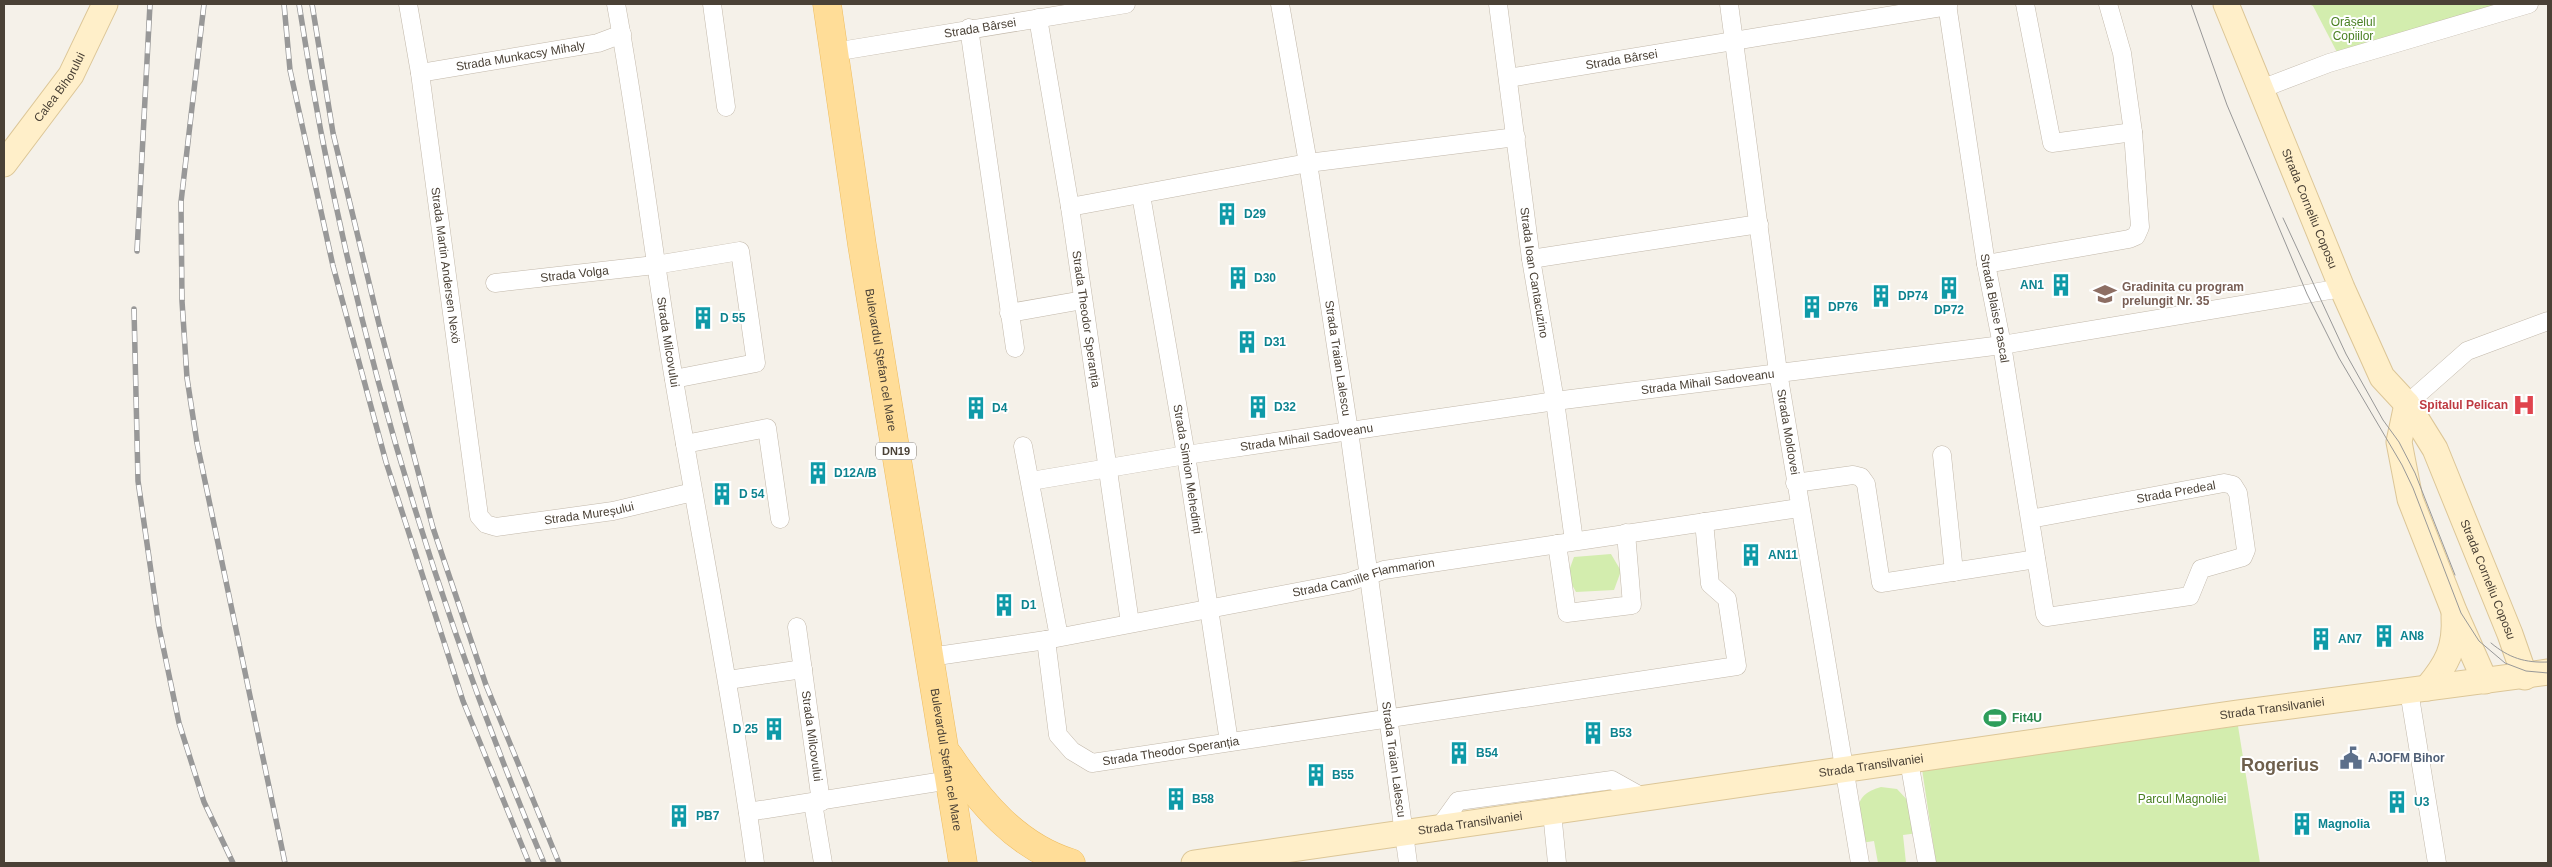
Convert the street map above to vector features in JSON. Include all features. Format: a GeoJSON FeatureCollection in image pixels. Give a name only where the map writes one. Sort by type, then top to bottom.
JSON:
{"type":"FeatureCollection","features":[{"type":"Feature","properties":{"kind":"main road","name":"Calea Bihorului"},"geometry":{"type":"LineString","coordinates":[[4,164],[71,75],[105,4]]}},
{"type":"Feature","properties":{"kind":"main road","name":"Bulevardul Ștefan cel Mare"},"geometry":{"type":"LineString","coordinates":[[827,4],[862,245],[963,863]]}},
{"type":"Feature","properties":{"kind":"main road","name":"Strada Corneliu Coposu"},"geometry":{"type":"LineString","coordinates":[[2226,4],[2342,288],[2382,377],[2407,404],[2436,449],[2455,492],[2515,645],[2536,674]]}},
{"type":"Feature","properties":{"kind":"main road"},"geometry":{"type":"LineString","coordinates":[[2407,404],[2399,442],[2406,484],[2454,611],[2484,681]]}},
{"type":"Feature","properties":{"kind":"main road"},"geometry":{"type":"LineString","coordinates":[[2418,690],[2442,669],[2451,652],[2456,637],[2454,611]]}},
{"type":"Feature","properties":{"kind":"main road","name":"Strada Transilvaniei"},"geometry":{"type":"LineString","coordinates":[[1194,863],[1251,860],[1552,812],[2237,713],[2536,674]]}},
{"type":"Feature","properties":{"kind":"main road"},"geometry":{"type":"LineString","coordinates":[[945,750],[970,787],[994,815],[1016,834],[1055,858],[1071,863]]}},
{"type":"Feature","properties":{"kind":"street","name":"Strada Martin Andersen Nexö"},"geometry":{"type":"LineString","coordinates":[[408,4],[420,74],[479,516],[486,524]]}},
{"type":"Feature","properties":{"kind":"street","name":"Strada Milcovului"},"geometry":{"type":"LineString","coordinates":[[616,4],[622,34],[655,265],[693,492],[728,680],[756,863]]}},
{"type":"Feature","properties":{"kind":"street"},"geometry":{"type":"LineString","coordinates":[[712,4],[726,107]]}},
{"type":"Feature","properties":{"kind":"street","name":"Strada Bârsei"},"geometry":{"type":"LineString","coordinates":[[834,52],[969,28],[1126,4]]}},
{"type":"Feature","properties":{"kind":"street","name":"Strada Traian Lalescu"},"geometry":{"type":"LineString","coordinates":[[1280,4],[1308,163],[1349,431],[1390,720],[1408,863]]}},
{"type":"Feature","properties":{"kind":"street","name":"Strada Ioan Cantacuzino"},"geometry":{"type":"LineString","coordinates":[[1498,4],[1531,258],[1556,401],[1565,542],[1567,613],[1632,605],[1626,533]]}},
{"type":"Feature","properties":{"kind":"street","name":"Strada Moldovei"},"geometry":{"type":"LineString","coordinates":[[1729,4],[1778,372],[1799,508],[1824,642],[1860,863]]}},
{"type":"Feature","properties":{"kind":"street"},"geometry":{"type":"LineString","coordinates":[[2025,4],[2052,143],[2133,132]]}},
{"type":"Feature","properties":{"kind":"street"},"geometry":{"type":"LineString","coordinates":[[1986,264],[2129,239],[2136,236],[2140,227],[2133,132],[2122,53],[2108,4]]}},
{"type":"Feature","properties":{"kind":"street"},"geometry":{"type":"LineString","coordinates":[[2260,89],[2328,63],[2530,4]]}},
{"type":"Feature","properties":{"kind":"street","name":"Strada Bârsei"},"geometry":{"type":"LineString","coordinates":[[1508,78],[1947,5]]}},
{"type":"Feature","properties":{"kind":"street","name":"Strada Blaise Pascal"},"geometry":{"type":"LineString","coordinates":[[1947,5],[1986,264],[2002,345],[2044,611]]}},
{"type":"Feature","properties":{"kind":"street","name":"Strada Theodor Speranția"},"geometry":{"type":"LineString","coordinates":[[1038,18],[1070,208],[1130,623]]}},
{"type":"Feature","properties":{"kind":"street"},"geometry":{"type":"LineString","coordinates":[[969,28],[1003,253],[1009,313],[1015,348]]}},
{"type":"Feature","properties":{"kind":"street","name":"Strada Munkacsy Mihaly"},"geometry":{"type":"LineString","coordinates":[[420,74],[598,43],[622,34]]}},
{"type":"Feature","properties":{"kind":"street"},"geometry":{"type":"LineString","coordinates":[[1070,208],[1308,163],[1516,137]]}},
{"type":"Feature","properties":{"kind":"street","name":"Strada Simion Mehedinți"},"geometry":{"type":"LineString","coordinates":[[1141,195],[1186,455],[1229,742]]}},
{"type":"Feature","properties":{"kind":"street"},"geometry":{"type":"LineString","coordinates":[[1531,258],[1759,224]]}},
{"type":"Feature","properties":{"kind":"street","name":"Strada Volga"},"geometry":{"type":"LineString","coordinates":[[495,283],[655,265],[740,251],[756,363],[674,379]]}},
{"type":"Feature","properties":{"kind":"street","name":"Strada Mihail Sadoveanu"},"geometry":{"type":"LineString","coordinates":[[1031,481],[1186,455],[1556,401],[2002,345],[2342,288]]}},
{"type":"Feature","properties":{"kind":"street"},"geometry":{"type":"LineString","coordinates":[[1009,313],[1083,300]]}},
{"type":"Feature","properties":{"kind":"street"},"geometry":{"type":"LineString","coordinates":[[2407,404],[2467,351],[2548,320]]}},
{"type":"Feature","properties":{"kind":"street"},"geometry":{"type":"LineString","coordinates":[[685,444],[767,428],[780,519]]}},
{"type":"Feature","properties":{"kind":"street","name":"Strada Theodor Speranția"},"geometry":{"type":"LineString","coordinates":[[1023,446],[1031,481],[1052,638],[1058,735],[1072,751],[1092,763],[1390,720],[1738,666],[1727,599],[1710,584],[1704,522]]}},
{"type":"Feature","properties":{"kind":"street"},"geometry":{"type":"LineString","coordinates":[[1942,455],[1954,572]]}},
{"type":"Feature","properties":{"kind":"street"},"geometry":{"type":"LineString","coordinates":[[1795,483],[1853,475],[1861,477],[1866,484],[1881,583],[2036,560]]}},
{"type":"Feature","properties":{"kind":"street","name":"Strada Predeal"},"geometry":{"type":"LineString","coordinates":[[2030,519],[2224,483],[2233,485],[2238,492],[2246,550],[2243,557],[2201,569],[2190,596],[2047,617],[2044,611]]}},
{"type":"Feature","properties":{"kind":"street","name":"Strada Mureșului"},"geometry":{"type":"LineString","coordinates":[[486,524],[496,527],[613,511],[693,492]]}},
{"type":"Feature","properties":{"kind":"street","name":"Strada Camille Flammarion"},"geometry":{"type":"LineString","coordinates":[[930,657],[1052,638],[1349,582],[1384,570],[1799,508]]}},
{"type":"Feature","properties":{"kind":"street","name":"Strada Milcovului"},"geometry":{"type":"LineString","coordinates":[[797,627],[823,863]]}},
{"type":"Feature","properties":{"kind":"street"},"geometry":{"type":"LineString","coordinates":[[728,680],[802,669]]}},
{"type":"Feature","properties":{"kind":"street"},"geometry":{"type":"LineString","coordinates":[[2418,690],[2437,863]]}},
{"type":"Feature","properties":{"kind":"street"},"geometry":{"type":"LineString","coordinates":[[1909,761],[1927,863]]}},
{"type":"Feature","properties":{"kind":"street"},"geometry":{"type":"LineString","coordinates":[[748,812],[950,780]]}},
{"type":"Feature","properties":{"kind":"street"},"geometry":{"type":"LineString","coordinates":[[1438,829],[1458,801],[1612,780],[1646,799]]}},
{"type":"Feature","properties":{"kind":"street"},"geometry":{"type":"LineString","coordinates":[[1552,812],[1557,863]]}},
{"type":"Feature","properties":{"kind":"green space","name":"Orășelul Copiilor"},"geometry":{"type":"Polygon","coordinates":[[[2309,4],[2512,4],[2340,58],[2313,6],[2309,4]]]}},
{"type":"Feature","properties":{"kind":"green space"},"geometry":{"type":"Polygon","coordinates":[[[1611,554],[1621,571],[1614,590],[1576,592],[1567,576],[1574,557],[1611,554]]]}},
{"type":"Feature","properties":{"kind":"green space","name":"Parcul Magnoliei"},"geometry":{"type":"Polygon","coordinates":[[[2238,726],[2260,863],[1936,863],[1922,769],[2238,726]]]}},
{"type":"Feature","properties":{"kind":"green space"},"geometry":{"type":"Polygon","coordinates":[[[1881,787],[1897,789],[1911,804],[1918,833],[1903,835],[1906,863],[1878,863],[1874,841],[1861,843],[1858,815],[1860,801],[1871,791],[1881,787]]]}},
{"type":"Feature","properties":{"kind":"tram line"},"geometry":{"type":"LineString","coordinates":[[2191,4],[2227,105],[2307,294],[2339,358],[2402,465],[2413,488],[2461,613],[2479,641],[2505,663],[2526,671],[2548,673]]}},
{"type":"Feature","properties":{"kind":"tram line"},"geometry":{"type":"LineString","coordinates":[[2283,218],[2346,354],[2383,420],[2399,442],[2415,473],[2455,575]]}},
{"type":"Feature","properties":{"kind":"tram line"},"geometry":{"type":"LineString","coordinates":[[2491,643],[2511,656],[2532,662],[2548,662]]}},
{"type":"Feature","properties":{"kind":"railway"},"geometry":{"type":"LineString","coordinates":[[137,251],[150,4]]}},
{"type":"Feature","properties":{"kind":"railway"},"geometry":{"type":"LineString","coordinates":[[204,4],[181,202],[182,301],[187,378],[197,443],[285,863]]}},
{"type":"Feature","properties":{"kind":"railway"},"geometry":{"type":"LineString","coordinates":[[284,4],[290,70],[333,266],[386,462],[463,701],[529,863]]}},
{"type":"Feature","properties":{"kind":"railway"},"geometry":{"type":"LineString","coordinates":[[299,4],[340,224],[366,333],[395,441],[427,548],[463,654],[502,759],[544,863]]}},
{"type":"Feature","properties":{"kind":"railway"},"geometry":{"type":"LineString","coordinates":[[312,4],[333,133],[379,324],[433,528],[486,685],[559,863]]}},
{"type":"Feature","properties":{"kind":"railway"},"geometry":{"type":"LineString","coordinates":[[134,309],[138,481],[159,627],[179,723],[204,802],[233,863]]}},
{"type":"Feature","properties":{"kind":"place","name":"D29"},"geometry":{"type":"Point","coordinates":[1227,214]}},
{"type":"Feature","properties":{"kind":"place","name":"D30"},"geometry":{"type":"Point","coordinates":[1238,278]}},
{"type":"Feature","properties":{"kind":"place","name":"AN1"},"geometry":{"type":"Point","coordinates":[2061,285]}},
{"type":"Feature","properties":{"kind":"place","name":"DP72"},"geometry":{"type":"Point","coordinates":[1949,288]}},
{"type":"Feature","properties":{"kind":"place","name":"Gradinita cu program prelungit Nr. 35"},"geometry":{"type":"Point","coordinates":[2105,294]}},
{"type":"Feature","properties":{"kind":"place","name":"DP74"},"geometry":{"type":"Point","coordinates":[1881,296]}},
{"type":"Feature","properties":{"kind":"place","name":"DP76"},"geometry":{"type":"Point","coordinates":[1812,307]}},
{"type":"Feature","properties":{"kind":"place","name":"D 55"},"geometry":{"type":"Point","coordinates":[703,318]}},
{"type":"Feature","properties":{"kind":"place","name":"D31"},"geometry":{"type":"Point","coordinates":[1247,342]}},
{"type":"Feature","properties":{"kind":"place","name":"Spitalul Pelican"},"geometry":{"type":"Point","coordinates":[2524,405]}},
{"type":"Feature","properties":{"kind":"place","name":"D32"},"geometry":{"type":"Point","coordinates":[1258,407]}},
{"type":"Feature","properties":{"kind":"place","name":"D4"},"geometry":{"type":"Point","coordinates":[976,408]}},
{"type":"Feature","properties":{"kind":"place","name":"D12A/B"},"geometry":{"type":"Point","coordinates":[818,473]}},
{"type":"Feature","properties":{"kind":"place","name":"D 54"},"geometry":{"type":"Point","coordinates":[722,494]}},
{"type":"Feature","properties":{"kind":"place","name":"AN11"},"geometry":{"type":"Point","coordinates":[1751,555]}},
{"type":"Feature","properties":{"kind":"place","name":"D1"},"geometry":{"type":"Point","coordinates":[1004,605]}},
{"type":"Feature","properties":{"kind":"place","name":"AN8"},"geometry":{"type":"Point","coordinates":[2384,636]}},
{"type":"Feature","properties":{"kind":"place","name":"AN7"},"geometry":{"type":"Point","coordinates":[2321,639]}},
{"type":"Feature","properties":{"kind":"place","name":"Fit4U"},"geometry":{"type":"Point","coordinates":[1995,718]}},
{"type":"Feature","properties":{"kind":"place","name":"D 25"},"geometry":{"type":"Point","coordinates":[774,729]}},
{"type":"Feature","properties":{"kind":"place","name":"B53"},"geometry":{"type":"Point","coordinates":[1593,733]}},
{"type":"Feature","properties":{"kind":"place","name":"B54"},"geometry":{"type":"Point","coordinates":[1459,753]}},
{"type":"Feature","properties":{"kind":"place","name":"AJOFM Bihor"},"geometry":{"type":"Point","coordinates":[2351,758]}},
{"type":"Feature","properties":{"kind":"place","name":"B55"},"geometry":{"type":"Point","coordinates":[1316,775]}},
{"type":"Feature","properties":{"kind":"place","name":"B58"},"geometry":{"type":"Point","coordinates":[1176,799]}},
{"type":"Feature","properties":{"kind":"place","name":"U3"},"geometry":{"type":"Point","coordinates":[2397,802]}},
{"type":"Feature","properties":{"kind":"place","name":"PB7"},"geometry":{"type":"Point","coordinates":[679,816]}},
{"type":"Feature","properties":{"kind":"place","name":"Magnolia"},"geometry":{"type":"Point","coordinates":[2302,824]}},
{"type":"Feature","properties":{"kind":"district","name":"Rogerius"},"geometry":{"type":"Point","coordinates":[2280,765]}}]}
